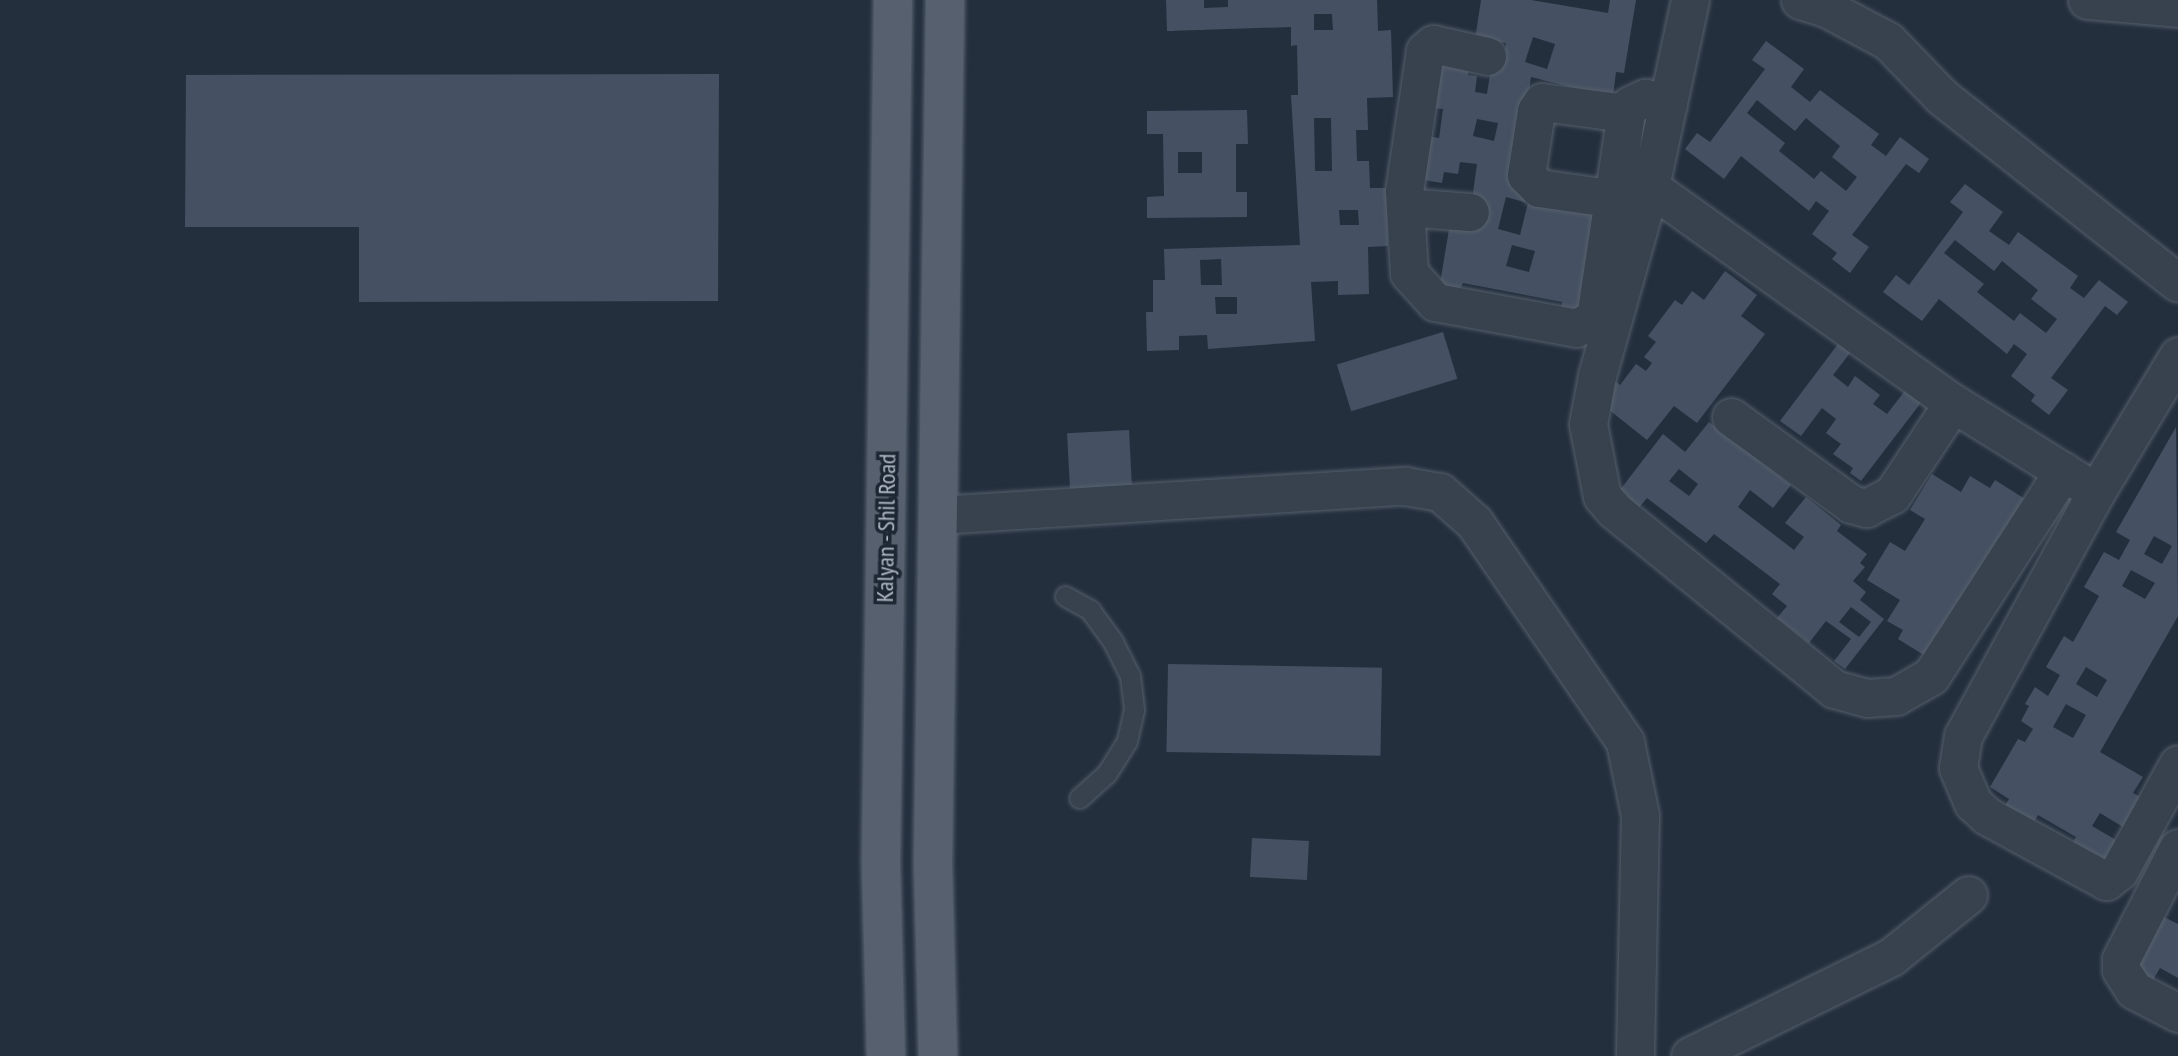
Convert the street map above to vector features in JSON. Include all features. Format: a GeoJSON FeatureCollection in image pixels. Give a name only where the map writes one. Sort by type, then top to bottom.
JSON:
{"type":"FeatureCollection","features":[{"type":"Feature","properties":{"kind":"main road","name":"Kalyan - Shil Road"},"geometry":{"type":"LineString","coordinates":[[886,1056],[881,860],[893,0]]}},
{"type":"Feature","properties":{"kind":"main road"},"geometry":{"type":"LineString","coordinates":[[938,1056],[933,849],[945,0]]}},
{"type":"Feature","properties":{"kind":"street"},"geometry":{"type":"LineString","coordinates":[[1690,0],[1650,187],[1597,376],[1588,424],[1602,496],[1614,510],[1834,689],[1867,698],[1896,696],[1931,676],[2063,471]]}},
{"type":"Feature","properties":{"kind":"street"},"geometry":{"type":"LineString","coordinates":[[1800,0],[1826,8],[1888,41],[1942,97],[2178,283]]}},
{"type":"Feature","properties":{"kind":"street"},"geometry":{"type":"LineString","coordinates":[[2087,0],[2178,8]]}},
{"type":"Feature","properties":{"kind":"street"},"geometry":{"type":"LineString","coordinates":[[1487,55],[1433,44],[1427,47],[1405,175],[1405,207],[1409,273],[1428,297],[1576,328],[1590,323],[1599,311],[1626,113],[1645,98],[1668,104]]}},
{"type":"Feature","properties":{"kind":"street"},"geometry":{"type":"LineString","coordinates":[[1616,200],[1539,188],[1526,175],[1536,111],[1542,102],[1626,113]]}},
{"type":"Feature","properties":{"kind":"street"},"geometry":{"type":"LineString","coordinates":[[1650,187],[1953,403],[2096,492]]}},
{"type":"Feature","properties":{"kind":"street"},"geometry":{"type":"LineString","coordinates":[[1405,207],[1471,212]]}},
{"type":"Feature","properties":{"kind":"street"},"geometry":{"type":"LineString","coordinates":[[2173,374],[2096,492],[1962,737],[1961,778],[1973,803],[1987,817],[2106,881],[2119,871],[2178,764]]}},
{"type":"Feature","properties":{"kind":"street"},"geometry":{"type":"LineString","coordinates":[[1731,417],[1851,504],[1866,508],[1892,495],[1953,403]]}},
{"type":"Feature","properties":{"kind":"street"},"geometry":{"type":"LineString","coordinates":[[938,515],[1405,486],[1440,492],[1474,522],[1626,742],[1640,815],[1635,1056]]}},
{"type":"Feature","properties":{"kind":"street"},"geometry":{"type":"LineString","coordinates":[[2178,848],[2121,959],[2121,970],[2134,990],[2178,1013]]}},
{"type":"Feature","properties":{"kind":"street"},"geometry":{"type":"LineString","coordinates":[[1690,1056],[1891,957],[1968,895]]}},
{"type":"Feature","properties":{"kind":"lane"},"geometry":{"type":"LineString","coordinates":[[1065,596],[1090,610],[1112,640],[1130,676],[1134,710],[1127,741],[1106,774],[1079,799]]}},
{"type":"Feature","properties":{"kind":"building"},"geometry":{"type":"Polygon","coordinates":[[[1166,0],[1204,0],[1204,8],[1228,7],[1228,0],[1377,0],[1378,31],[1391,30],[1393,97],[1367,98],[1368,130],[1356,130],[1357,161],[1369,161],[1370,188],[1387,188],[1388,246],[1368,247],[1369,294],[1338,295],[1338,281],[1311,282],[1315,341],[1208,349],[1207,335],[1179,336],[1179,350],[1147,351],[1146,312],[1153,312],[1153,280],[1165,280],[1164,249],[1300,245],[1291,95],[1298,95],[1297,45],[1291,46],[1291,27],[1167,31],[1166,0]],[[1314,14],[1314,30],[1333,30],[1332,14],[1314,14]],[[1314,118],[1315,171],[1332,171],[1331,118],[1314,118]],[[1339,210],[1340,225],[1359,225],[1358,210],[1339,210]],[[1221,259],[1200,260],[1201,285],[1222,285],[1221,259]],[[1215,297],[1216,314],[1237,314],[1237,297],[1215,297]]]}},
{"type":"Feature","properties":{"kind":"building"},"geometry":{"type":"Polygon","coordinates":[[[1481,0],[1531,0],[1608,13],[1610,0],[1636,0],[1624,73],[1616,72],[1612,104],[1587,91],[1531,77],[1515,190],[1609,205],[1589,315],[1561,313],[1562,302],[1463,283],[1458,293],[1439,290],[1451,217],[1471,207],[1477,164],[1460,162],[1458,174],[1444,172],[1442,183],[1423,180],[1427,136],[1439,138],[1443,109],[1432,108],[1431,59],[1469,65],[1468,75],[1477,76],[1475,92],[1487,94],[1494,48],[1505,50],[1506,43],[1485,40],[1474,46],[1481,0]],[[1533,37],[1525,62],[1547,69],[1555,44],[1533,37]],[[1477,119],[1473,136],[1494,141],[1498,123],[1477,119]],[[1506,197],[1498,229],[1520,235],[1528,203],[1506,197]],[[1512,245],[1506,266],[1529,272],[1535,251],[1512,245]]]}},
{"type":"Feature","properties":{"kind":"building"},"geometry":{"type":"Polygon","coordinates":[[[1766,41],[1804,69],[1791,87],[1810,102],[1820,90],[1879,134],[1871,145],[1886,156],[1900,137],[1929,159],[1919,173],[1906,164],[1852,235],[1869,247],[1850,273],[1832,259],[1837,253],[1812,234],[1829,211],[1816,201],[1809,211],[1741,156],[1724,179],[1685,149],[1697,133],[1710,142],[1765,69],[1752,60],[1766,41]],[[1757,100],[1747,113],[1785,143],[1779,151],[1814,179],[1821,171],[1846,191],[1857,177],[1832,157],[1840,146],[1806,118],[1795,131],[1757,100]]]}},
{"type":"Feature","properties":{"kind":"building"},"geometry":{"type":"Polygon","coordinates":[[[719,74],[718,301],[359,302],[359,227],[185,227],[186,75],[719,74]]]}},
{"type":"Feature","properties":{"kind":"building"},"geometry":{"type":"Polygon","coordinates":[[[1247,110],[1248,144],[1236,144],[1236,192],[1247,192],[1247,217],[1147,218],[1147,197],[1164,196],[1163,134],[1147,134],[1147,111],[1247,110]],[[1178,152],[1178,173],[1202,173],[1202,152],[1178,152]]]}},
{"type":"Feature","properties":{"kind":"building"},"geometry":{"type":"Polygon","coordinates":[[[1965,184],[2003,212],[1989,231],[2009,245],[2018,232],[2078,276],[2070,288],[2084,298],[2099,280],[2128,302],[2117,315],[2105,306],[2051,378],[2068,390],[2049,415],[2031,401],[2035,395],[2011,376],[2027,354],[2014,344],[2007,354],[1939,299],[1922,321],[1883,292],[1896,275],[1909,285],[1963,212],[1950,202],[1965,184]],[[1955,240],[1944,253],[1984,284],[1977,292],[2014,321],[2020,313],[2046,333],[2057,319],[2031,299],[2038,290],[2002,261],[1994,271],[1955,240]]]}},
{"type":"Feature","properties":{"kind":"building"},"geometry":{"type":"Polygon","coordinates":[[[1725,271],[1757,295],[1741,316],[1765,334],[1697,423],[1674,406],[1647,440],[1598,401],[1614,380],[1620,385],[1636,364],[1646,371],[1652,363],[1644,357],[1656,342],[1648,336],[1675,300],[1682,305],[1692,291],[1704,300],[1725,271]]]}},
{"type":"Feature","properties":{"kind":"building"},"geometry":{"type":"Polygon","coordinates":[[[1443,332],[1457,379],[1351,411],[1337,364],[1443,332]]]}},
{"type":"Feature","properties":{"kind":"building"},"geometry":{"type":"Polygon","coordinates":[[[1838,344],[1850,353],[1833,375],[1848,387],[1855,376],[1880,395],[1873,404],[1887,414],[1907,388],[1923,400],[1861,481],[1850,473],[1853,468],[1833,454],[1841,444],[1826,433],[1836,419],[1822,408],[1801,436],[1780,421],[1838,344]]]}},
{"type":"Feature","properties":{"kind":"building"},"geometry":{"type":"Polygon","coordinates":[[[1709,422],[1791,485],[1773,508],[1750,490],[1738,507],[1794,550],[1804,537],[1785,523],[1806,497],[1841,525],[1837,531],[1867,554],[1860,563],[1865,567],[1853,581],[1866,592],[1860,600],[1884,619],[1845,669],[1834,661],[1851,639],[1826,621],[1809,643],[1777,618],[1787,606],[1772,594],[1780,584],[1714,534],[1706,543],[1647,498],[1633,515],[1613,499],[1663,434],[1685,452],[1709,422]],[[1679,469],[1669,481],[1689,496],[1698,484],[1679,469]],[[1851,607],[1839,622],[1859,637],[1871,622],[1851,607]]]}},
{"type":"Feature","properties":{"kind":"building"},"geometry":{"type":"Polygon","coordinates":[[[2176,427],[2178,616],[2100,752],[2143,777],[2133,793],[2153,804],[2113,873],[2069,848],[2076,837],[2038,815],[2031,827],[2002,810],[2009,799],[1990,787],[2018,739],[2025,742],[2033,729],[2021,721],[2029,706],[2025,704],[2035,687],[2048,696],[2060,675],[2046,667],[2064,636],[2073,642],[2099,596],[2084,587],[2104,552],[2119,560],[2130,540],[2116,532],[2176,427]],[[2154,536],[2144,554],[2162,564],[2172,546],[2154,536]],[[2131,570],[2122,586],[2145,599],[2155,583],[2131,570]],[[2086,667],[2076,684],[2097,697],[2107,680],[2086,667]],[[2066,704],[2053,727],[2073,738],[2086,715],[2066,704]],[[2100,813],[2092,826],[2116,840],[2123,827],[2100,813]]]}},
{"type":"Feature","properties":{"kind":"building"},"geometry":{"type":"Polygon","coordinates":[[[1129,430],[1132,493],[1070,496],[1067,433],[1129,430]]]}},
{"type":"Feature","properties":{"kind":"building"},"geometry":{"type":"Polygon","coordinates":[[[1932,474],[1961,492],[1970,476],[1990,488],[1995,480],[2025,499],[1927,657],[1898,639],[1903,630],[1887,621],[1900,600],[1867,580],[1890,542],[1905,551],[1925,519],[1910,510],[1932,474]]]}},
{"type":"Feature","properties":{"kind":"building"},"geometry":{"type":"Polygon","coordinates":[[[1168,664],[1382,668],[1380,756],[1166,752],[1168,664]]]}},
{"type":"Feature","properties":{"kind":"building"},"geometry":{"type":"Polygon","coordinates":[[[1252,838],[1309,841],[1307,880],[1250,877],[1252,838]]]}},
{"type":"Feature","properties":{"kind":"building"},"geometry":{"type":"Polygon","coordinates":[[[2158,914],[2178,924],[2178,978],[2160,968],[2153,980],[2129,968],[2158,914]]]}}]}
